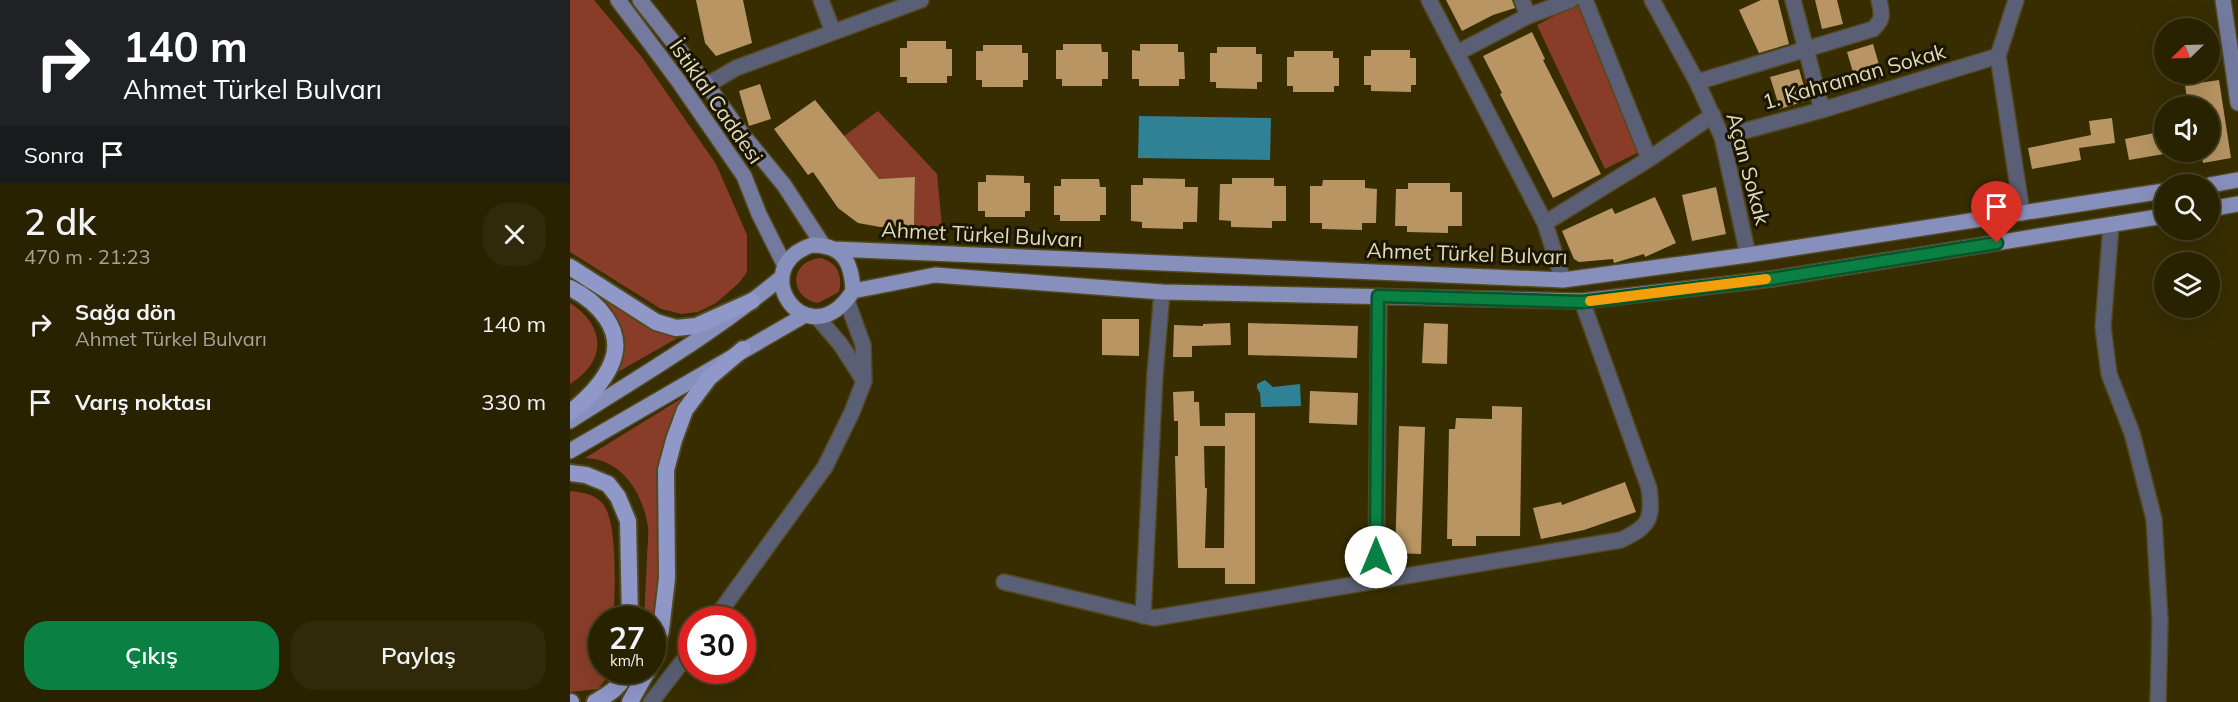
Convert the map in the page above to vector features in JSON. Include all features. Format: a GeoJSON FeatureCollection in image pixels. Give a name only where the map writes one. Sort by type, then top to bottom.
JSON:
{"type":"FeatureCollection","features":[{"type":"Feature","properties":{"kind":"highway"},"geometry":{"type":"LineString","coordinates":[[570,267],[656,322],[676,328],[696,326],[752,302]]}},
{"type":"Feature","properties":{"kind":"highway"},"geometry":{"type":"LineString","coordinates":[[570,288],[583,294],[599,307],[610,325],[615,344],[613,361],[604,377],[570,413]]}},
{"type":"Feature","properties":{"kind":"highway"},"geometry":{"type":"LineString","coordinates":[[664,606],[667,578],[666,470],[674,440],[685,410],[709,378],[743,350]]}},
{"type":"Feature","properties":{"kind":"highway"},"geometry":{"type":"LineString","coordinates":[[570,473],[586,475],[608,484],[618,497],[628,522],[630,606]]}},
{"type":"Feature","properties":{"kind":"highway"},"geometry":{"type":"LineString","coordinates":[[595,702],[611,693],[619,684]]}},
{"type":"Feature","properties":{"kind":"highway"},"geometry":{"type":"LineString","coordinates":[[630,702],[640,684]]}},
{"type":"Feature","properties":{"kind":"main road","name":"İstiklal Caddesi"},"geometry":{"type":"LineString","coordinates":[[618,0],[677,79],[744,176],[783,271]]}},
{"type":"Feature","properties":{"kind":"main road","name":"İstiklal Caddesi"},"geometry":{"type":"LineString","coordinates":[[640,0],[707,85],[742,134],[784,185],[829,247]]}},
{"type":"Feature","properties":{"kind":"main road"},"geometry":{"type":"LineString","coordinates":[[2223,0],[2238,103]]}},
{"type":"Feature","properties":{"kind":"main road"},"geometry":{"type":"LineString","coordinates":[[2220,183],[2238,180]]}},
{"type":"Feature","properties":{"kind":"main road","name":"Ahmet Türkel Bulvarı"},"geometry":{"type":"LineString","coordinates":[[829,247],[1563,280],[1748,255],[2154,193]]}},
{"type":"Feature","properties":{"kind":"main road"},"geometry":{"type":"LineString","coordinates":[[2220,207],[2238,204]]}},
{"type":"Feature","properties":{"kind":"main road","name":"Ahmet Türkel Bulvarı"},"geometry":{"type":"LineString","coordinates":[[850,296],[935,275],[1162,292],[1582,302],[1771,279],[2154,218]]}},
{"type":"Feature","properties":{"kind":"main road"},"geometry":{"type":"LineString","coordinates":[[570,420],[696,341],[752,302],[783,271],[791,256],[801,249],[812,245],[829,247],[844,256],[850,267],[850,296],[839,310],[828,315],[811,316],[743,350],[570,451]]}},
{"type":"Feature","properties":{"kind":"main road"},"geometry":{"type":"LineString","coordinates":[[783,271],[782,289],[787,300],[795,309],[811,316]]}},
{"type":"Feature","properties":{"kind":"street"},"geometry":{"type":"LineString","coordinates":[[821,0],[833,32]]}},
{"type":"Feature","properties":{"kind":"street"},"geometry":{"type":"LineString","coordinates":[[707,85],[736,68],[921,0]]}},
{"type":"Feature","properties":{"kind":"street"},"geometry":{"type":"LineString","coordinates":[[1429,0],[1545,223],[1563,280]]}},
{"type":"Feature","properties":{"kind":"street"},"geometry":{"type":"LineString","coordinates":[[1522,0],[1528,16]]}},
{"type":"Feature","properties":{"kind":"street"},"geometry":{"type":"LineString","coordinates":[[1457,53],[1528,16],[1571,0]]}},
{"type":"Feature","properties":{"kind":"street"},"geometry":{"type":"LineString","coordinates":[[1585,0],[1649,159]]}},
{"type":"Feature","properties":{"kind":"street","name":"Açan Sokak"},"geometry":{"type":"LineString","coordinates":[[1652,0],[1697,82],[1722,137],[1748,255]]}},
{"type":"Feature","properties":{"kind":"street"},"geometry":{"type":"LineString","coordinates":[[1793,0],[1822,110]]}},
{"type":"Feature","properties":{"kind":"street"},"geometry":{"type":"LineString","coordinates":[[1697,82],[1873,29],[1880,23],[1882,14],[1879,0]]}},
{"type":"Feature","properties":{"kind":"street"},"geometry":{"type":"LineString","coordinates":[[2016,0],[1998,56],[2022,213]]}},
{"type":"Feature","properties":{"kind":"street","name":"1. Kahraman Sokak"},"geometry":{"type":"LineString","coordinates":[[1722,137],[1822,110],[1998,56]]}},
{"type":"Feature","properties":{"kind":"street"},"geometry":{"type":"LineString","coordinates":[[1545,223],[1649,159],[1713,115]]}},
{"type":"Feature","properties":{"kind":"street"},"geometry":{"type":"LineString","coordinates":[[2111,225],[2103,327],[2109,374],[2132,433],[2154,519],[2160,621],[2158,702]]}},
{"type":"Feature","properties":{"kind":"street"},"geometry":{"type":"LineString","coordinates":[[1143,616],[1155,374],[1162,292]]}},
{"type":"Feature","properties":{"kind":"street"},"geometry":{"type":"LineString","coordinates":[[724,606],[825,467],[840,441],[864,381],[863,345],[850,296]]}},
{"type":"Feature","properties":{"kind":"street"},"geometry":{"type":"LineString","coordinates":[[1376,581],[1378,296]]}},
{"type":"Feature","properties":{"kind":"street"},"geometry":{"type":"LineString","coordinates":[[1004,582],[1154,618],[1621,540],[1637,532],[1647,522],[1652,511],[1649,488],[1582,302]]}},
{"type":"Feature","properties":{"kind":"street"},"geometry":{"type":"LineString","coordinates":[[811,316],[841,345],[864,381]]}},
{"type":"Feature","properties":{"kind":"street"},"geometry":{"type":"LineString","coordinates":[[651,702],[678,667]]}},
{"type":"Feature","properties":{"kind":"shaded area"},"geometry":{"type":"Polygon","coordinates":[[[570,0],[594,0],[641,56],[716,164],[747,235],[747,272],[739,283],[716,303],[698,312],[682,314],[661,309],[570,252],[570,0]]]}},
{"type":"Feature","properties":{"kind":"shaded area"},"geometry":{"type":"Polygon","coordinates":[[[1579,3],[1639,152],[1605,169],[1537,25],[1579,3]]]}},
{"type":"Feature","properties":{"kind":"shaded area"},"geometry":{"type":"Polygon","coordinates":[[[878,111],[937,174],[942,227],[914,226],[915,178],[879,179],[844,136],[878,111]]]}},
{"type":"Feature","properties":{"kind":"shaded area"},"geometry":{"type":"Polygon","coordinates":[[[821,258],[832,263],[838,271],[840,286],[839,292],[818,303],[801,294],[796,279],[803,265],[821,258]]]}},
{"type":"Feature","properties":{"kind":"shaded area"},"geometry":{"type":"Polygon","coordinates":[[[570,273],[654,330],[668,335],[681,336],[616,373],[621,341],[615,316],[598,296],[570,281],[570,273]]]}},
{"type":"Feature","properties":{"kind":"shaded area"},"geometry":{"type":"Polygon","coordinates":[[[570,303],[590,322],[596,333],[597,344],[591,365],[570,384],[570,303]]]}},
{"type":"Feature","properties":{"kind":"shaded area"},"geometry":{"type":"Polygon","coordinates":[[[687,395],[675,414],[665,438],[659,478],[659,606],[645,606],[648,531],[645,514],[636,490],[620,471],[610,464],[585,458],[687,395]]]}},
{"type":"Feature","properties":{"kind":"shaded area"},"geometry":{"type":"Polygon","coordinates":[[[570,492],[588,494],[596,498],[607,512],[613,541],[615,576],[614,606],[588,606],[588,684],[602,684],[598,689],[570,692],[570,492]]]}},
{"type":"Feature","properties":{"kind":"water"},"geometry":{"type":"Polygon","coordinates":[[[1139,116],[1271,118],[1270,160],[1138,158],[1139,116]]]}},
{"type":"Feature","properties":{"kind":"water"},"geometry":{"type":"Polygon","coordinates":[[[1265,380],[1273,387],[1300,384],[1301,406],[1261,407],[1257,384],[1265,380]]]}},
{"type":"Feature","properties":{"kind":"building"},"geometry":{"type":"Polygon","coordinates":[[[696,0],[743,0],[752,43],[716,56],[705,43],[696,0]]]}},
{"type":"Feature","properties":{"kind":"building"},"geometry":{"type":"Polygon","coordinates":[[[1446,0],[1512,0],[1515,8],[1493,15],[1462,31],[1446,0]]]}},
{"type":"Feature","properties":{"kind":"building"},"geometry":{"type":"Polygon","coordinates":[[[1761,0],[1778,0],[1789,44],[1759,53],[1739,10],[1761,0]]]}},
{"type":"Feature","properties":{"kind":"building"},"geometry":{"type":"Polygon","coordinates":[[[1815,0],[1837,0],[1843,24],[1822,29],[1815,0]]]}},
{"type":"Feature","properties":{"kind":"building"},"geometry":{"type":"Polygon","coordinates":[[[1532,32],[1545,59],[1543,60],[1601,174],[1553,198],[1483,56],[1532,32]]]}},
{"type":"Feature","properties":{"kind":"building"},"geometry":{"type":"Polygon","coordinates":[[[907,41],[946,41],[946,49],[952,49],[952,76],[947,76],[947,83],[907,83],[907,77],[900,77],[900,48],[907,48],[907,41]]]}},
{"type":"Feature","properties":{"kind":"building"},"geometry":{"type":"Polygon","coordinates":[[[1063,44],[1101,44],[1102,52],[1108,52],[1108,79],[1102,79],[1102,86],[1062,86],[1062,79],[1056,79],[1056,50],[1063,50],[1063,44]]]}},
{"type":"Feature","properties":{"kind":"building"},"geometry":{"type":"Polygon","coordinates":[[[1140,44],[1178,44],[1178,52],[1184,52],[1185,79],[1179,79],[1179,86],[1139,86],[1139,79],[1132,79],[1132,50],[1140,51],[1140,44]]]}},
{"type":"Feature","properties":{"kind":"building"},"geometry":{"type":"Polygon","coordinates":[[[1873,44],[1883,78],[1857,86],[1847,52],[1873,44]]]}},
{"type":"Feature","properties":{"kind":"building"},"geometry":{"type":"Polygon","coordinates":[[[983,45],[1022,45],[1022,53],[1028,53],[1028,80],[1023,80],[1023,87],[982,87],[982,80],[976,80],[976,51],[983,51],[983,45]]]}},
{"type":"Feature","properties":{"kind":"building"},"geometry":{"type":"Polygon","coordinates":[[[1217,47],[1256,47],[1256,54],[1262,54],[1262,82],[1257,82],[1257,89],[1216,88],[1216,82],[1210,82],[1210,53],[1217,53],[1217,47]]]}},
{"type":"Feature","properties":{"kind":"building"},"geometry":{"type":"Polygon","coordinates":[[[1371,50],[1410,50],[1410,58],[1416,58],[1416,85],[1411,85],[1411,92],[1371,91],[1371,85],[1364,85],[1364,56],[1371,56],[1371,50]]]}},
{"type":"Feature","properties":{"kind":"building"},"geometry":{"type":"Polygon","coordinates":[[[1294,51],[1333,51],[1333,58],[1339,58],[1339,86],[1334,86],[1334,92],[1293,92],[1293,86],[1287,86],[1287,57],[1294,57],[1294,51]]]}},
{"type":"Feature","properties":{"kind":"building"},"geometry":{"type":"Polygon","coordinates":[[[1799,69],[1808,100],[1780,109],[1770,77],[1799,69]]]}},
{"type":"Feature","properties":{"kind":"building"},"geometry":{"type":"Polygon","coordinates":[[[760,84],[771,119],[749,126],[739,91],[760,84]]]}},
{"type":"Feature","properties":{"kind":"building"},"geometry":{"type":"Polygon","coordinates":[[[2220,84],[2231,158],[2220,160],[2220,96],[2187,96],[2185,85],[2220,84]]]}},
{"type":"Feature","properties":{"kind":"building"},"geometry":{"type":"Polygon","coordinates":[[[815,100],[879,179],[915,177],[914,226],[880,227],[858,223],[838,208],[813,172],[808,175],[774,129],[815,100]]]}},
{"type":"Feature","properties":{"kind":"building"},"geometry":{"type":"Polygon","coordinates":[[[2112,118],[2115,143],[2079,148],[2081,160],[2032,169],[2028,148],[2091,135],[2089,121],[2112,118]]]}},
{"type":"Feature","properties":{"kind":"building"},"geometry":{"type":"Polygon","coordinates":[[[2154,133],[2154,156],[2129,160],[2125,139],[2154,133]]]}},
{"type":"Feature","properties":{"kind":"building"},"geometry":{"type":"Polygon","coordinates":[[[986,175],[1024,176],[1024,183],[1030,183],[1030,211],[1025,211],[1025,217],[985,217],[985,211],[978,211],[978,182],[986,182],[986,175]]]}},
{"type":"Feature","properties":{"kind":"building"},"geometry":{"type":"Polygon","coordinates":[[[1143,178],[1185,179],[1185,187],[1198,187],[1197,222],[1183,222],[1183,229],[1142,228],[1142,222],[1131,221],[1131,185],[1143,185],[1143,178]]]}},
{"type":"Feature","properties":{"kind":"building"},"geometry":{"type":"Polygon","coordinates":[[[1232,178],[1274,178],[1274,186],[1286,186],[1286,221],[1272,221],[1272,228],[1231,227],[1231,221],[1219,220],[1220,184],[1232,184],[1232,178]]]}},
{"type":"Feature","properties":{"kind":"building"},"geometry":{"type":"Polygon","coordinates":[[[1061,179],[1099,179],[1100,187],[1106,187],[1106,215],[1100,215],[1100,221],[1060,221],[1060,215],[1054,215],[1054,186],[1061,186],[1061,179]]]}},
{"type":"Feature","properties":{"kind":"building"},"geometry":{"type":"Polygon","coordinates":[[[1323,180],[1365,180],[1365,188],[1377,189],[1376,223],[1362,223],[1362,230],[1322,229],[1322,223],[1310,223],[1310,186],[1322,186],[1323,180]]]}},
{"type":"Feature","properties":{"kind":"building"},"geometry":{"type":"Polygon","coordinates":[[[1408,183],[1450,183],[1450,192],[1462,192],[1462,226],[1448,226],[1448,233],[1407,232],[1407,226],[1395,226],[1396,189],[1408,189],[1408,183]]]}},
{"type":"Feature","properties":{"kind":"building"},"geometry":{"type":"Polygon","coordinates":[[[1716,187],[1726,234],[1692,241],[1682,195],[1716,187]]]}},
{"type":"Feature","properties":{"kind":"building"},"geometry":{"type":"Polygon","coordinates":[[[1655,197],[1676,243],[1645,257],[1644,254],[1614,263],[1613,259],[1579,262],[1574,259],[1562,231],[1612,208],[1615,214],[1655,197]]]}},
{"type":"Feature","properties":{"kind":"building"},"geometry":{"type":"Polygon","coordinates":[[[1102,319],[1139,319],[1139,356],[1102,355],[1102,319]]]}},
{"type":"Feature","properties":{"kind":"building"},"geometry":{"type":"Polygon","coordinates":[[[1230,323],[1231,345],[1192,346],[1192,357],[1173,357],[1174,325],[1203,326],[1203,324],[1230,323]]]}},
{"type":"Feature","properties":{"kind":"building"},"geometry":{"type":"Polygon","coordinates":[[[1248,323],[1358,326],[1357,358],[1248,355],[1248,323]]]}},
{"type":"Feature","properties":{"kind":"building"},"geometry":{"type":"Polygon","coordinates":[[[1424,323],[1448,324],[1447,364],[1422,363],[1424,323]]]}},
{"type":"Feature","properties":{"kind":"building"},"geometry":{"type":"Polygon","coordinates":[[[1194,391],[1194,402],[1199,402],[1200,426],[1225,426],[1225,413],[1255,413],[1255,584],[1225,584],[1225,568],[1178,568],[1175,456],[1178,456],[1178,421],[1174,421],[1173,392],[1194,391]],[[1204,446],[1205,488],[1207,488],[1205,548],[1224,548],[1225,446],[1204,446]]]}},
{"type":"Feature","properties":{"kind":"building"},"geometry":{"type":"Polygon","coordinates":[[[1310,391],[1358,393],[1357,425],[1309,423],[1310,391]]]}},
{"type":"Feature","properties":{"kind":"building"},"geometry":{"type":"Polygon","coordinates":[[[1492,406],[1522,407],[1520,536],[1476,536],[1476,546],[1452,546],[1452,539],[1447,539],[1449,429],[1455,429],[1456,418],[1492,419],[1492,406]]]}},
{"type":"Feature","properties":{"kind":"building"},"geometry":{"type":"Polygon","coordinates":[[[1399,426],[1425,427],[1421,554],[1395,553],[1399,426]]]}},
{"type":"Feature","properties":{"kind":"building"},"geometry":{"type":"Polygon","coordinates":[[[1625,482],[1636,512],[1584,530],[1541,539],[1533,508],[1561,502],[1562,505],[1625,482]]]}},
{"type":"Feature","properties":{"kind":"slow traffic"},"geometry":{"type":"LineString","coordinates":[[1590,301],[1766,279]]}},
{"type":"Feature","properties":{"kind":"route"},"geometry":{"type":"LineString","coordinates":[[1376,557],[1378,296],[1582,302],[1771,279],[1997,243]]}}]}
